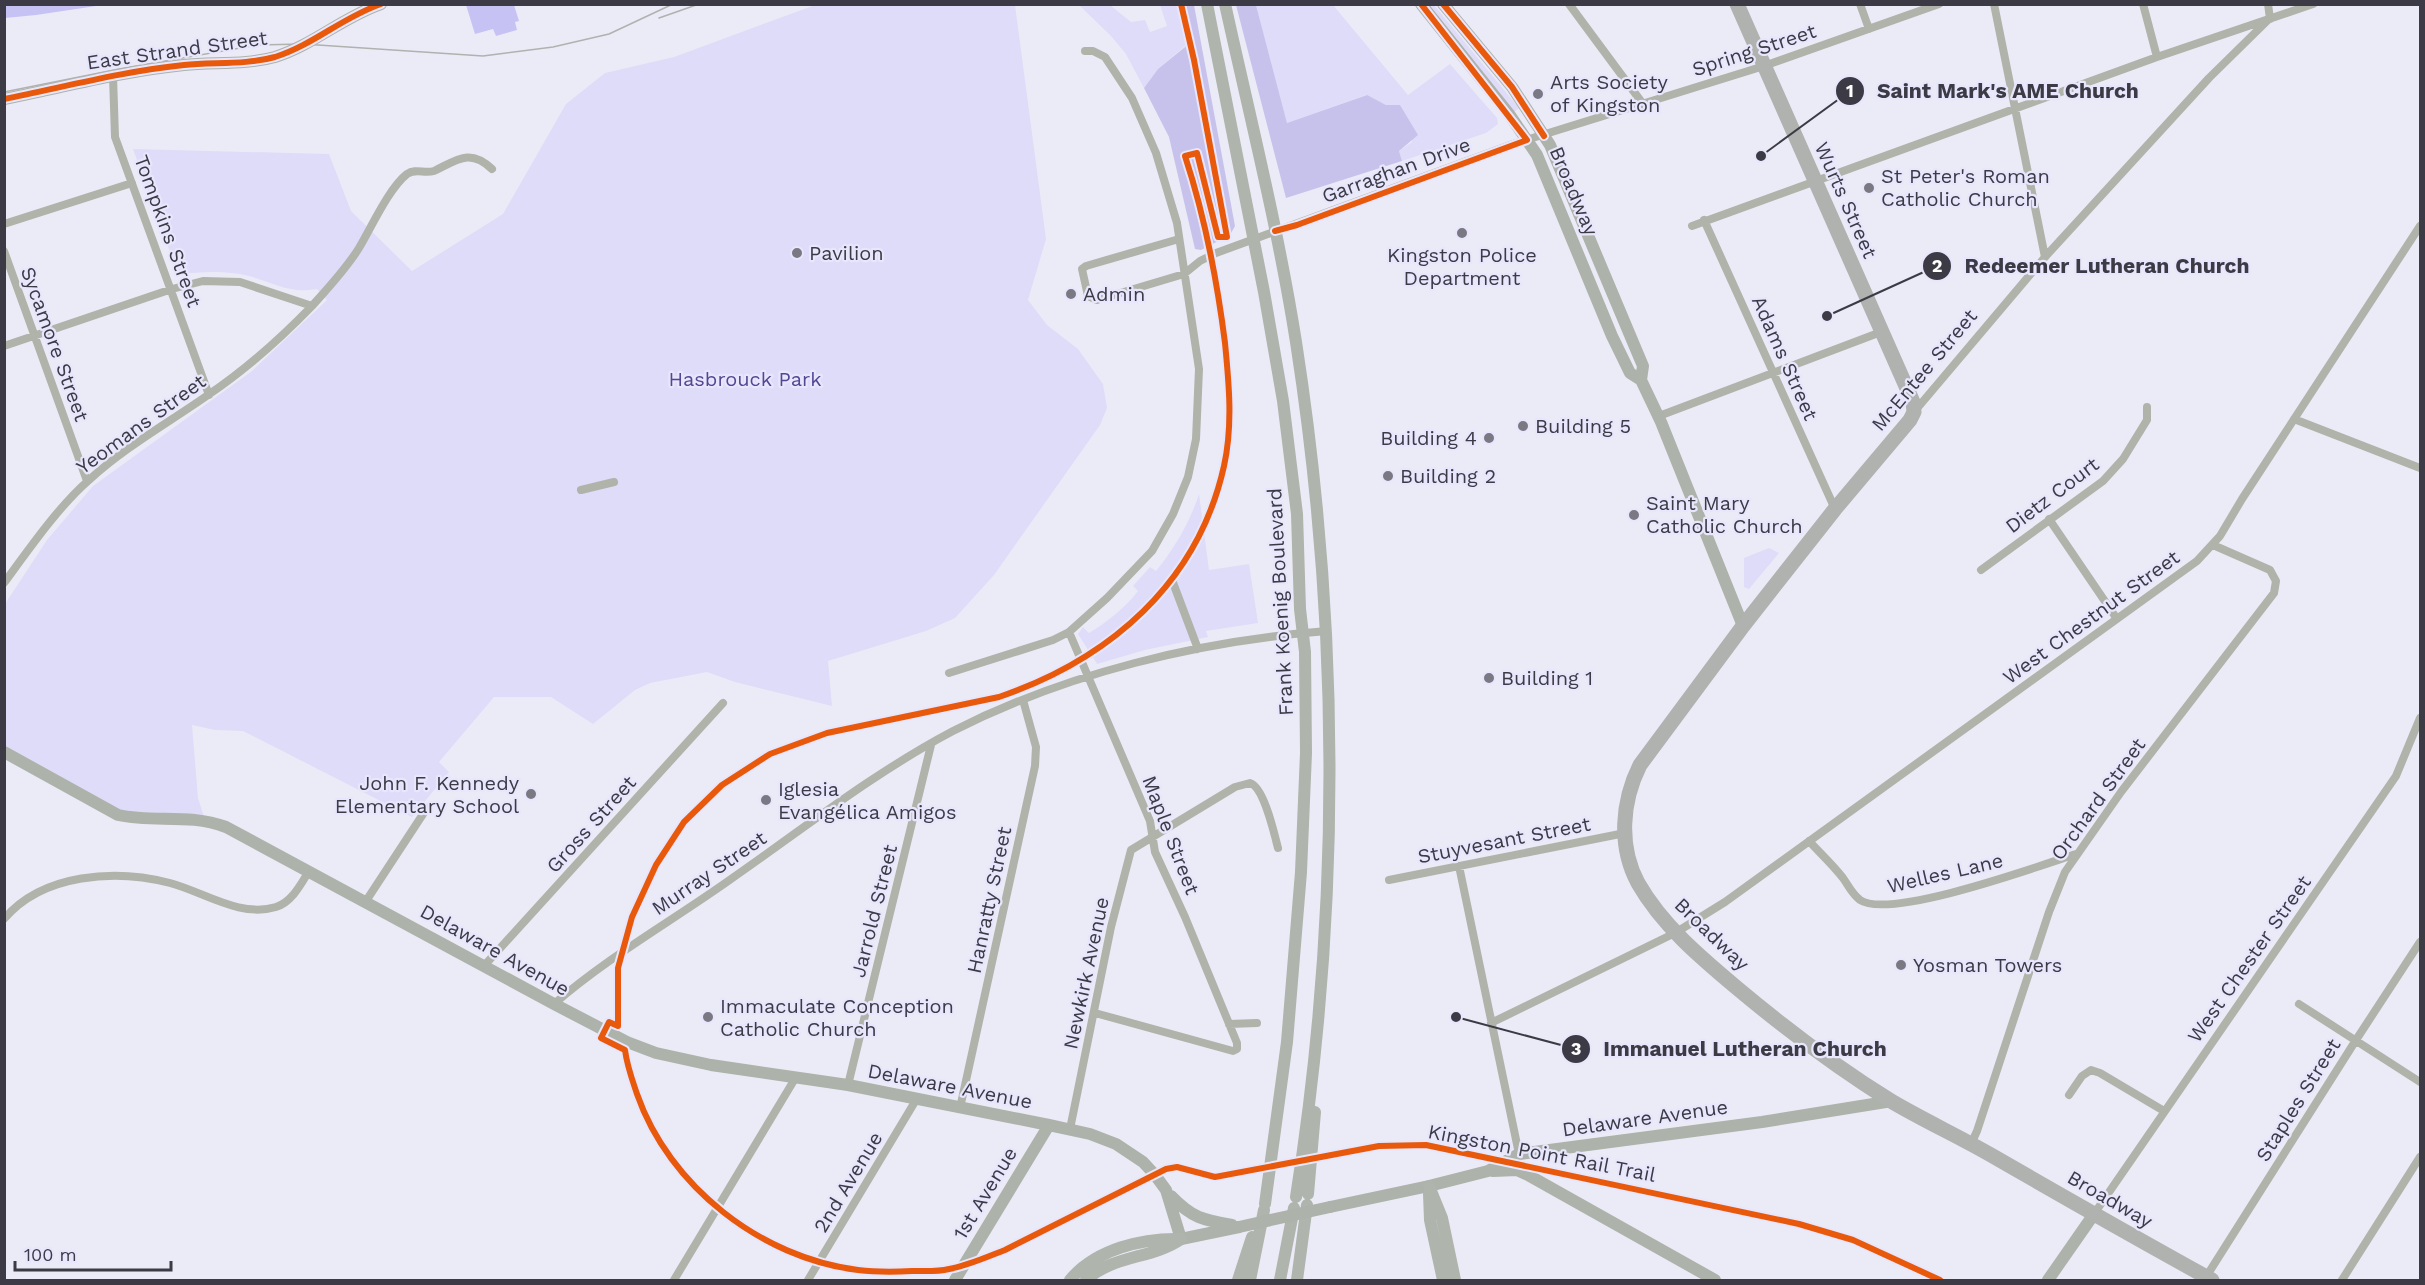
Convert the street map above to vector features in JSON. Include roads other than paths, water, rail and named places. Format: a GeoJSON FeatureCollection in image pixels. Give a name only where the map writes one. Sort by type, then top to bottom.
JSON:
{"type":"FeatureCollection","features":[{"type":"Feature","properties":{"kind":"highway","name":"Wurts Street"},"geometry":{"type":"LineString","coordinates":[[1737,4],[1913,402],[1914,412]]}},
{"type":"Feature","properties":{"kind":"highway","name":"McEntee Street"},"geometry":{"type":"LineString","coordinates":[[1743,627],[1835,509],[1910,420],[1914,412]]}},
{"type":"Feature","properties":{"kind":"highway","name":"Broadway"},"geometry":{"type":"LineString","coordinates":[[1743,627],[1641,765],[1631,782],[1626,803],[1627,851],[1637,881],[1652,904],[1675,933],[1786,1030],[1822,1056],[1892,1101],[2209,1279]]}},
{"type":"Feature","properties":{"kind":"main road","name":"Frank Koenig Boulevard"},"geometry":{"type":"LineString","coordinates":[[1207,4],[1275,348],[1297,514],[1302,633],[1305,652],[1306,753],[1301,872],[1287,1042],[1267,1188],[1262,1209]]}},
{"type":"Feature","properties":{"kind":"main road","name":"Frank Koenig Boulevard"},"geometry":{"type":"LineString","coordinates":[[1225,4],[1275,231],[1296,341],[1312,454],[1327,632],[1331,753],[1325,941],[1301,1201],[1281,1281]]}},
{"type":"Feature","properties":{"kind":"main road"},"geometry":{"type":"LineString","coordinates":[[1429,1186],[1430,1220],[1443,1281]]}},
{"type":"Feature","properties":{"kind":"main road"},"geometry":{"type":"LineString","coordinates":[[1429,1186],[1442,1218],[1455,1281]]}},
{"type":"Feature","properties":{"kind":"main road"},"geometry":{"type":"LineString","coordinates":[[1298,1281],[1301,1201]]}},
{"type":"Feature","properties":{"kind":"main road"},"geometry":{"type":"LineString","coordinates":[[1238,1281],[1262,1209]]}},
{"type":"Feature","properties":{"kind":"main road"},"geometry":{"type":"LineString","coordinates":[[1250,1281],[1262,1209]]}},
{"type":"Feature","properties":{"kind":"main road"},"geometry":{"type":"LineString","coordinates":[[1071,1281],[1086,1265],[1109,1252],[1158,1239],[1181,1239]]}},
{"type":"Feature","properties":{"kind":"main road"},"geometry":{"type":"LineString","coordinates":[[1086,1281],[1103,1268],[1161,1251],[1181,1239]]}},
{"type":"Feature","properties":{"kind":"street","name":"East Strand Street"},"geometry":{"type":"LineString","coordinates":[[4,99],[113,76],[183,65],[274,57],[303,44],[350,16],[381,4]]}},
{"type":"Feature","properties":{"kind":"street","name":"Broadway"},"geometry":{"type":"LineString","coordinates":[[1421,4],[1537,155],[1617,345],[1630,373],[1641,380]]}},
{"type":"Feature","properties":{"kind":"street","name":"Broadway"},"geometry":{"type":"LineString","coordinates":[[1443,4],[1512,87],[1544,136],[1642,366],[1641,380],[1659,416],[1743,627]]}},
{"type":"Feature","properties":{"kind":"street"},"geometry":{"type":"LineString","coordinates":[[1569,4],[1643,104]]}},
{"type":"Feature","properties":{"kind":"street"},"geometry":{"type":"LineString","coordinates":[[1860,4],[1869,29]]}},
{"type":"Feature","properties":{"kind":"street","name":"Spring Street"},"geometry":{"type":"LineString","coordinates":[[1544,136],[1764,66],[1939,4]]}},
{"type":"Feature","properties":{"kind":"street"},"geometry":{"type":"LineString","coordinates":[[1994,4],[2013,110],[2045,257]]}},
{"type":"Feature","properties":{"kind":"street"},"geometry":{"type":"LineString","coordinates":[[2143,4],[2157,57]]}},
{"type":"Feature","properties":{"kind":"street"},"geometry":{"type":"LineString","coordinates":[[2268,4],[2270,18]]}},
{"type":"Feature","properties":{"kind":"street"},"geometry":{"type":"LineString","coordinates":[[1692,226],[2157,57],[2313,4]]}},
{"type":"Feature","properties":{"kind":"street","name":"McEntee Street"},"geometry":{"type":"LineString","coordinates":[[1914,412],[2045,257],[2209,78],[2270,18]]}},
{"type":"Feature","properties":{"kind":"street"},"geometry":{"type":"LineString","coordinates":[[949,673],[1053,640],[1070,632],[1107,598],[1152,551],[1173,514],[1188,477],[1196,439],[1199,369],[1177,223],[1156,153],[1132,98],[1105,57],[1093,51],[1085,51]]}},
{"type":"Feature","properties":{"kind":"street","name":"Tompkins Street"},"geometry":{"type":"LineString","coordinates":[[113,76],[115,137],[209,395]]}},
{"type":"Feature","properties":{"kind":"street","name":"Garraghan Drive"},"geometry":{"type":"LineString","coordinates":[[1179,239],[1086,266],[1082,269],[1082,275],[1089,296],[1097,300],[1184,274],[1200,261],[1253,238],[1297,225],[1527,140],[1544,136]]}},
{"type":"Feature","properties":{"kind":"street","name":"Yeomans Street"},"geometry":{"type":"LineString","coordinates":[[4,582],[87,481],[138,442],[209,395],[269,346],[312,306],[359,248],[383,204],[406,174],[415,170],[428,173],[468,156],[477,158],[492,168]]}},
{"type":"Feature","properties":{"kind":"street"},"geometry":{"type":"LineString","coordinates":[[4,224],[132,183]]}},
{"type":"Feature","properties":{"kind":"street","name":"Adams Street"},"geometry":{"type":"LineString","coordinates":[[1704,220],[1835,509]]}},
{"type":"Feature","properties":{"kind":"street","name":"West Chestnut Street"},"geometry":{"type":"LineString","coordinates":[[1491,1023],[1675,933],[1725,902],[2197,561],[2213,545],[2421,226]]}},
{"type":"Feature","properties":{"kind":"street","name":"Sycamore Street"},"geometry":{"type":"LineString","coordinates":[[4,251],[87,481]]}},
{"type":"Feature","properties":{"kind":"street"},"geometry":{"type":"LineString","coordinates":[[4,346],[203,280],[240,282],[312,306]]}},
{"type":"Feature","properties":{"kind":"street"},"geometry":{"type":"LineString","coordinates":[[1659,416],[1881,332]]}},
{"type":"Feature","properties":{"kind":"street","name":"Dietz Court"},"geometry":{"type":"LineString","coordinates":[[1981,570],[2103,481],[2123,459],[2147,420],[2147,407]]}},
{"type":"Feature","properties":{"kind":"street"},"geometry":{"type":"LineString","coordinates":[[2294,419],[2421,468]]}},
{"type":"Feature","properties":{"kind":"street"},"geometry":{"type":"LineString","coordinates":[[581,490],[614,482]]}},
{"type":"Feature","properties":{"kind":"street"},"geometry":{"type":"LineString","coordinates":[[2049,519],[2117,619]]}},
{"type":"Feature","properties":{"kind":"street","name":"Orchard Street"},"geometry":{"type":"LineString","coordinates":[[1971,1144],[2049,912],[2065,872],[2274,593],[2276,581],[2270,570],[2213,545]]}},
{"type":"Feature","properties":{"kind":"street"},"geometry":{"type":"LineString","coordinates":[[1172,580],[1198,649]]}},
{"type":"Feature","properties":{"kind":"street","name":"Maple Street"},"geometry":{"type":"LineString","coordinates":[[1070,632],[1150,821],[1155,852],[1185,917],[1238,1049],[1233,1051],[1095,1013]]}},
{"type":"Feature","properties":{"kind":"street","name":"Murray Street"},"geometry":{"type":"LineString","coordinates":[[554,1004],[588,976],[848,797],[953,731],[1023,700],[1141,661],[1198,649],[1302,633],[1327,632]]}},
{"type":"Feature","properties":{"kind":"street","name":"Hanratty Street"},"geometry":{"type":"LineString","coordinates":[[960,1108],[1035,766],[1035,747],[1023,700]]}},
{"type":"Feature","properties":{"kind":"street","name":"Gross Street"},"geometry":{"type":"LineString","coordinates":[[483,967],[723,703]]}},
{"type":"Feature","properties":{"kind":"street","name":"West Chester Street"},"geometry":{"type":"LineString","coordinates":[[2094,1214],[2396,776],[2421,718]]}},
{"type":"Feature","properties":{"kind":"street","name":"Jarrold Street"},"geometry":{"type":"LineString","coordinates":[[848,1085],[931,744]]}},
{"type":"Feature","properties":{"kind":"street","name":"Delaware Avenue"},"geometry":{"type":"LineString","coordinates":[[4,752],[118,815],[137,819],[205,819],[226,827],[366,901],[483,967],[627,1042],[656,1053],[711,1065],[848,1085],[1070,1129],[1102,1138],[1130,1152],[1155,1175],[1166,1190],[1181,1239],[1429,1186],[1488,1171],[1519,1154],[1762,1122],[1892,1101]]}},
{"type":"Feature","properties":{"kind":"street","name":"Newkirk Avenue"},"geometry":{"type":"LineString","coordinates":[[1070,1129],[1111,927],[1129,854],[1135,846],[1152,835],[1235,787],[1253,783],[1261,795],[1278,848]]}},
{"type":"Feature","properties":{"kind":"street"},"geometry":{"type":"LineString","coordinates":[[366,901],[427,808]]}},
{"type":"Feature","properties":{"kind":"street","name":"Stuyvesant Street"},"geometry":{"type":"LineString","coordinates":[[1389,880],[1625,833]]}},
{"type":"Feature","properties":{"kind":"street","name":"Welles Lane"},"geometry":{"type":"LineString","coordinates":[[1809,841],[1842,877],[1853,894],[1860,900],[1873,905],[1917,901],[2010,876],[2077,854]]}},
{"type":"Feature","properties":{"kind":"street"},"geometry":{"type":"LineString","coordinates":[[1459,866],[1519,1154]]}},
{"type":"Feature","properties":{"kind":"street"},"geometry":{"type":"LineString","coordinates":[[4,919],[40,891],[90,876],[126,876],[170,883],[255,911],[278,907],[295,893],[309,871]]}},
{"type":"Feature","properties":{"kind":"street","name":"Staples Street"},"geometry":{"type":"LineString","coordinates":[[2209,1279],[2356,1040],[2421,942]]}},
{"type":"Feature","properties":{"kind":"street"},"geometry":{"type":"LineString","coordinates":[[2299,1004],[2421,1082]]}},
{"type":"Feature","properties":{"kind":"street"},"geometry":{"type":"LineString","coordinates":[[1229,1024],[1257,1023]]}},
{"type":"Feature","properties":{"kind":"street"},"geometry":{"type":"LineString","coordinates":[[2069,1095],[2082,1076],[2091,1070],[2164,1111]]}},
{"type":"Feature","properties":{"kind":"street"},"geometry":{"type":"LineString","coordinates":[[674,1281],[796,1077]]}},
{"type":"Feature","properties":{"kind":"street","name":"2nd Avenue"},"geometry":{"type":"LineString","coordinates":[[808,1281],[916,1100]]}},
{"type":"Feature","properties":{"kind":"street","name":"1st Avenue"},"geometry":{"type":"LineString","coordinates":[[955,1281],[1049,1125]]}},
{"type":"Feature","properties":{"kind":"street"},"geometry":{"type":"LineString","coordinates":[[2342,1281],[2421,1157]]}},
{"type":"Feature","properties":{"kind":"street"},"geometry":{"type":"LineString","coordinates":[[1488,1171],[1517,1170],[1528,1175],[1715,1281]]}},
{"type":"Feature","properties":{"kind":"street"},"geometry":{"type":"LineString","coordinates":[[1166,1190],[1185,1211],[1195,1216],[1239,1227]]}},
{"type":"Feature","properties":{"kind":"street"},"geometry":{"type":"LineString","coordinates":[[2048,1281],[2094,1214]]}},
{"type":"Feature","properties":{"kind":"tram line"},"geometry":{"type":"LineString","coordinates":[[4,92],[257,45],[303,44],[483,56],[553,47],[609,34],[673,4]]}},
{"type":"Feature","properties":{"kind":"tram line"},"geometry":{"type":"LineString","coordinates":[[659,18],[699,4]]}},
{"type":"Feature","properties":{"kind":"place","name":"Arts Society of Kingston"},"geometry":{"type":"Point","coordinates":[1538,94]}},
{"type":"Feature","properties":{"kind":"place","name":"Saint Mark's AME Church"},"geometry":{"type":"Point","coordinates":[1761,156]}},
{"type":"Feature","properties":{"kind":"place","name":"St Peter's Roman Catholic Church"},"geometry":{"type":"Point","coordinates":[1869,188]}},
{"type":"Feature","properties":{"kind":"place","name":"Kingston Police Department"},"geometry":{"type":"Point","coordinates":[1462,233]}},
{"type":"Feature","properties":{"kind":"place","name":"Pavilion"},"geometry":{"type":"Point","coordinates":[797,253]}},
{"type":"Feature","properties":{"kind":"place","name":"Admin"},"geometry":{"type":"Point","coordinates":[1071,294]}},
{"type":"Feature","properties":{"kind":"place","name":"Redeemer Lutheran Church"},"geometry":{"type":"Point","coordinates":[1827,316]}},
{"type":"Feature","properties":{"kind":"place","name":"Building 5"},"geometry":{"type":"Point","coordinates":[1523,426]}},
{"type":"Feature","properties":{"kind":"place","name":"Building 4"},"geometry":{"type":"Point","coordinates":[1489,438]}},
{"type":"Feature","properties":{"kind":"place","name":"Building 2"},"geometry":{"type":"Point","coordinates":[1388,476]}},
{"type":"Feature","properties":{"kind":"place","name":"Saint Mary Catholic Church"},"geometry":{"type":"Point","coordinates":[1634,515]}},
{"type":"Feature","properties":{"kind":"place","name":"Building 1"},"geometry":{"type":"Point","coordinates":[1489,678]}},
{"type":"Feature","properties":{"kind":"place","name":"John F. Kennedy Elementary School"},"geometry":{"type":"Point","coordinates":[531,794]}},
{"type":"Feature","properties":{"kind":"place","name":"Iglesia Evangélica Amigos"},"geometry":{"type":"Point","coordinates":[766,800]}},
{"type":"Feature","properties":{"kind":"place","name":"Yosman Towers"},"geometry":{"type":"Point","coordinates":[1901,965]}},
{"type":"Feature","properties":{"kind":"place","name":"Immaculate Conception Catholic Church"},"geometry":{"type":"Point","coordinates":[708,1017]}},
{"type":"Feature","properties":{"kind":"place","name":"Immanuel Lutheran Church"},"geometry":{"type":"Point","coordinates":[1456,1017]}},
{"type":"Feature","properties":{"kind":"park label","name":"Hasbrouck Park"},"geometry":{"type":"Point","coordinates":[745,379]}}]}
